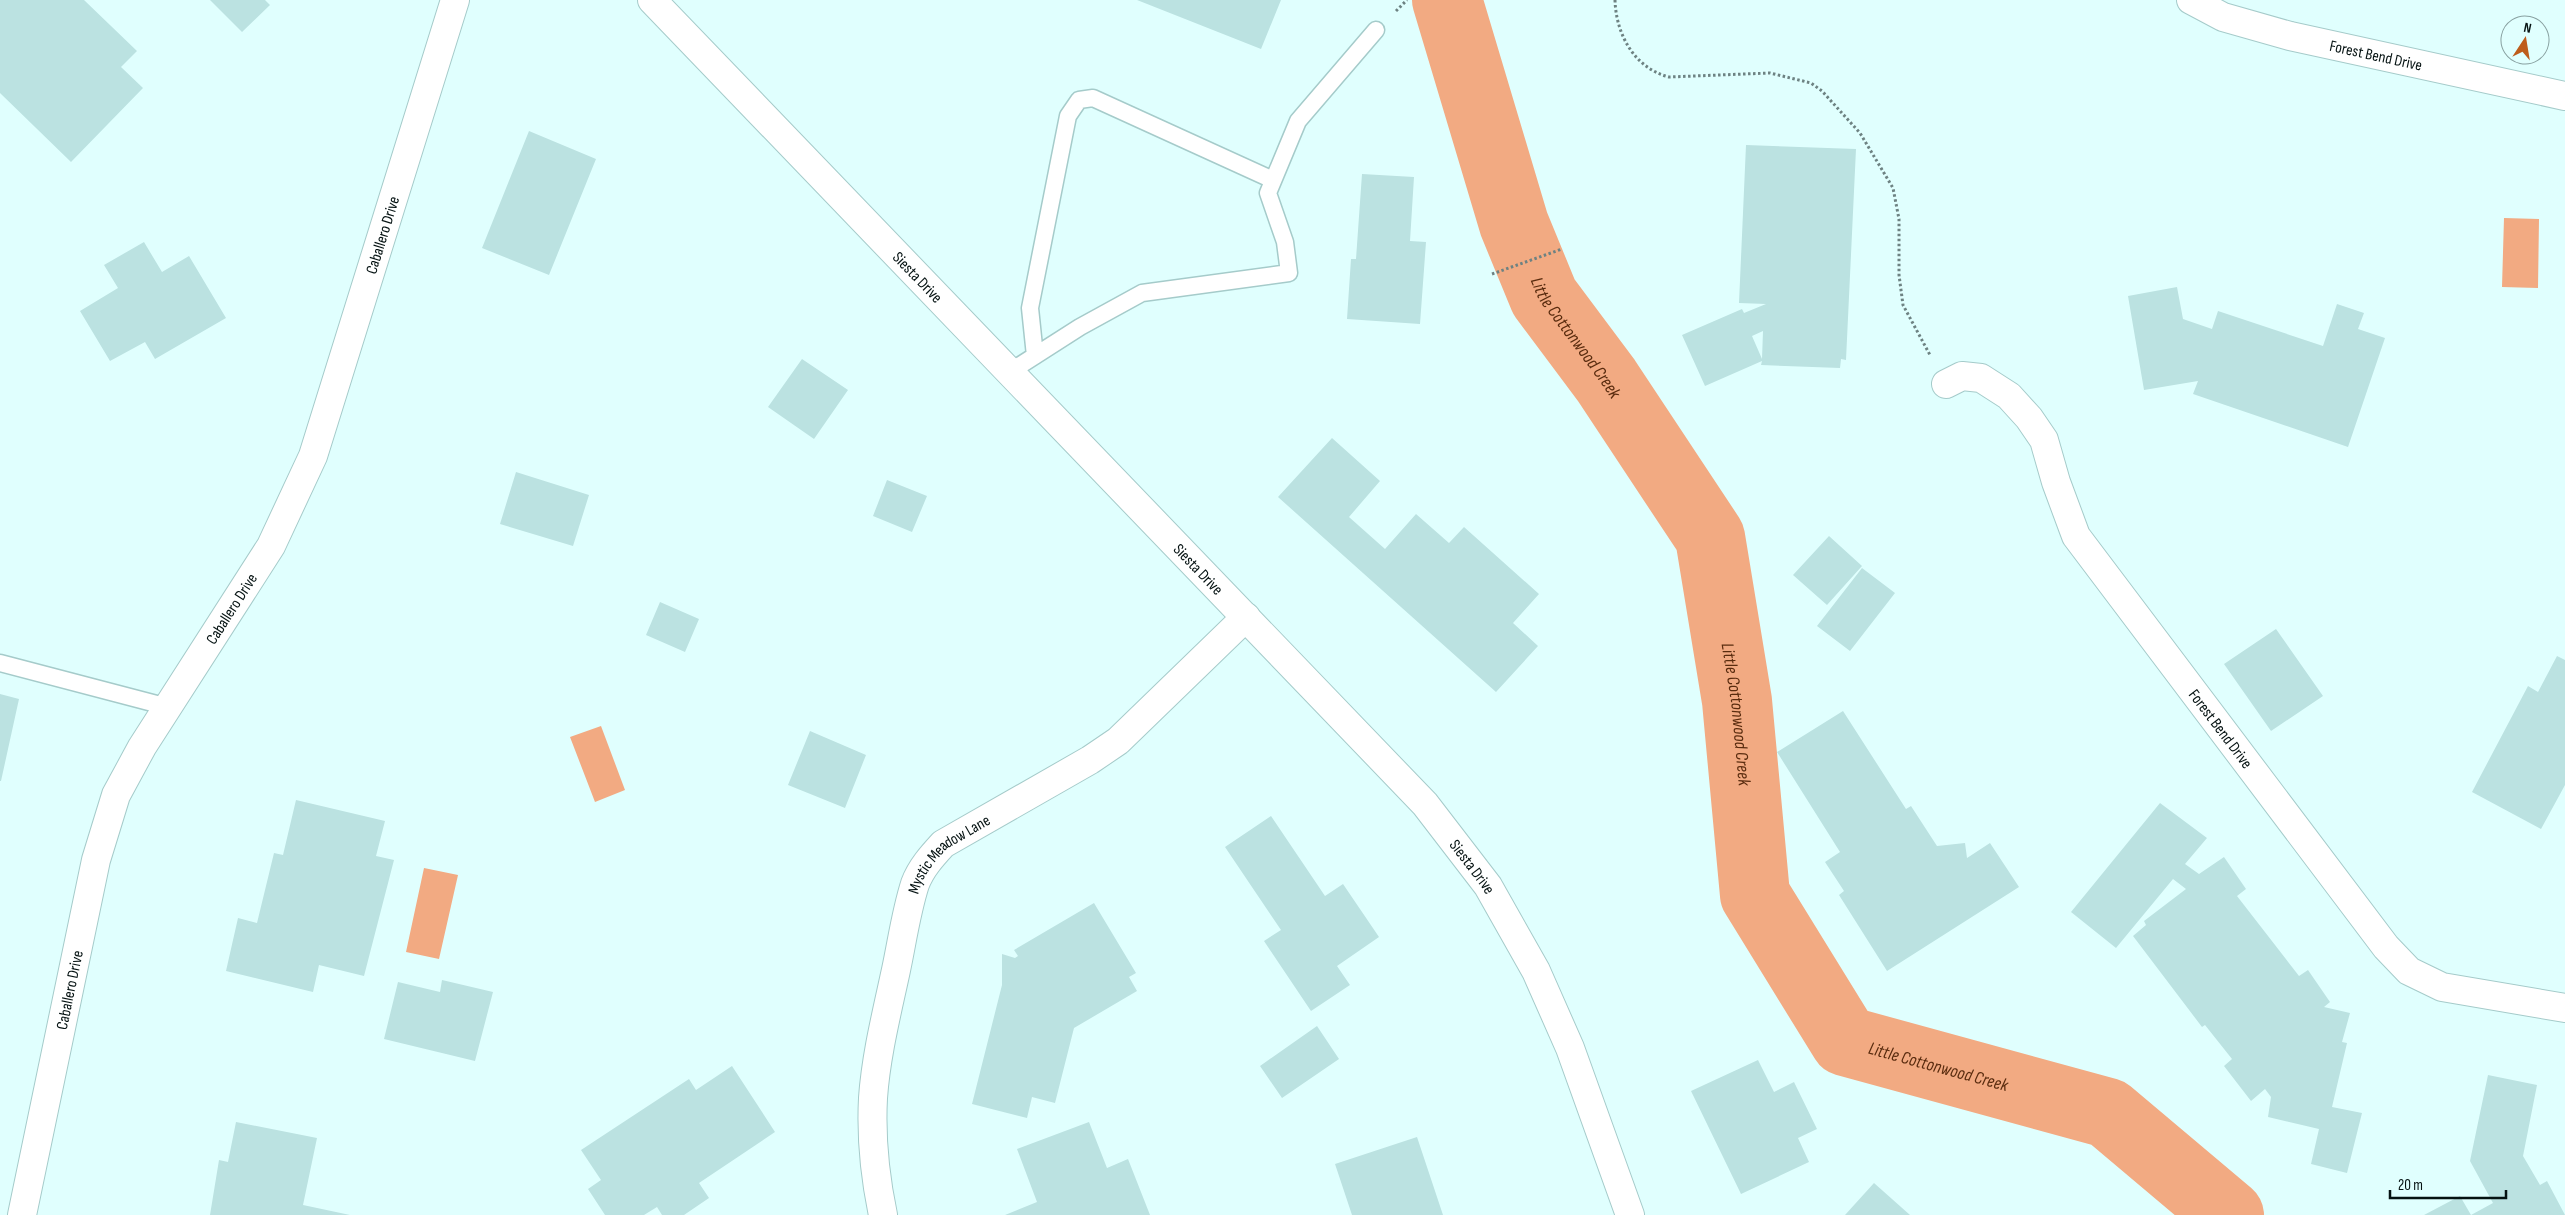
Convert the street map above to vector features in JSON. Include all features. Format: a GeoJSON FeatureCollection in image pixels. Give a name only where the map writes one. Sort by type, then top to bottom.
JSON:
{"type":"FeatureCollection","features":[{"type":"Feature","properties":{"kind":"street","name":"Caballero Drive"},"geometry":{"type":"LineString","coordinates":[[22,1215],[96,860],[116,795],[142,747],[271,546],[313,456],[454,0]]}},
{"type":"Feature","properties":{"kind":"street","name":"Siesta Drive"},"geometry":{"type":"LineString","coordinates":[[652,0],[1008,373],[1425,804],[1488,886],[1536,971],[1570,1048],[1630,1215]]}},
{"type":"Feature","properties":{"kind":"street","name":"Forest Bend Drive"},"geometry":{"type":"LineString","coordinates":[[2191,0],[2223,17],[2290,36],[2565,96]]}},
{"type":"Feature","properties":{"kind":"street","name":"Forest Bend Drive"},"geometry":{"type":"LineString","coordinates":[[1946,384],[1962,376],[1981,378],[2009,396],[2029,418],[2044,440],[2056,482],[2076,536],[2386,947],[2409,971],[2442,987],[2565,1008]]}},
{"type":"Feature","properties":{"kind":"street","name":"Mystic Meadow Lane"},"geometry":{"type":"LineString","coordinates":[[883,1215],[878,1194],[873,1146],[873,1098],[879,1050],[910,907],[916,883],[927,862],[943,844],[1090,760],[1118,741],[1246,617]]}},
{"type":"Feature","properties":{"kind":"lane"},"geometry":{"type":"LineString","coordinates":[[1008,373],[1142,293],[1289,274],[1285,242],[1268,192],[1298,120],[1376,30]]}},
{"type":"Feature","properties":{"kind":"lane"},"geometry":{"type":"LineString","coordinates":[[1035,356],[1030,308],[1068,116],[1079,100],[1094,98],[1273,180]]}},
{"type":"Feature","properties":{"kind":"lane"},"geometry":{"type":"LineString","coordinates":[[0,663],[168,707]]}},
{"type":"Feature","properties":{"kind":"path"},"geometry":{"type":"LineString","coordinates":[[1614,0],[1615,10],[1627,46],[1635,58],[1657,74],[1669,77],[1770,73],[1811,83],[1822,91],[1860,133],[1893,188],[1899,219],[1899,274],[1903,305],[1946,384]]}},
{"type":"Feature","properties":{"kind":"path"},"geometry":{"type":"LineString","coordinates":[[1492,274],[1562,249]]}},
{"type":"Feature","properties":{"kind":"shaded area"},"geometry":{"type":"Polygon","coordinates":[[[2504,218],[2539,219],[2538,288],[2502,287],[2504,218]]]}},
{"type":"Feature","properties":{"kind":"shaded area"},"geometry":{"type":"Polygon","coordinates":[[[601,726],[625,790],[595,802],[570,737],[601,726]]]}},
{"type":"Feature","properties":{"kind":"shaded area"},"geometry":{"type":"Polygon","coordinates":[[[424,868],[458,875],[439,959],[406,952],[424,868]]]}},
{"type":"Feature","properties":{"kind":"building"},"geometry":{"type":"Polygon","coordinates":[[[0,0],[84,0],[137,51],[121,67],[143,88],[71,162],[0,93],[0,0]]]}},
{"type":"Feature","properties":{"kind":"building"},"geometry":{"type":"Polygon","coordinates":[[[210,0],[265,0],[270,5],[242,32],[210,0]]]}},
{"type":"Feature","properties":{"kind":"building"},"geometry":{"type":"Polygon","coordinates":[[[1137,0],[1281,0],[1261,49],[1137,0]]]}},
{"type":"Feature","properties":{"kind":"building"},"geometry":{"type":"Polygon","coordinates":[[[529,131],[596,159],[549,275],[482,248],[529,131]]]}},
{"type":"Feature","properties":{"kind":"building"},"geometry":{"type":"Polygon","coordinates":[[[1746,145],[1856,149],[1846,360],[1841,359],[1840,368],[1761,365],[1762,361],[1705,386],[1682,335],[1742,309],[1744,313],[1766,304],[1739,303],[1746,145]],[[1763,331],[1752,336],[1762,359],[1763,331]]]}},
{"type":"Feature","properties":{"kind":"building"},"geometry":{"type":"Polygon","coordinates":[[[1362,174],[1414,177],[1410,241],[1426,242],[1420,324],[1347,319],[1351,259],[1356,259],[1362,174]]]}},
{"type":"Feature","properties":{"kind":"building"},"geometry":{"type":"Polygon","coordinates":[[[144,242],[162,272],[189,256],[226,318],[155,359],[145,342],[110,361],[80,311],[118,288],[104,265],[144,242]]]}},
{"type":"Feature","properties":{"kind":"building"},"geometry":{"type":"Polygon","coordinates":[[[2177,287],[2183,319],[2212,329],[2218,311],[2323,346],[2337,304],[2364,313],[2358,329],[2385,338],[2348,447],[2193,394],[2198,381],[2144,390],[2128,296],[2177,287]]]}},
{"type":"Feature","properties":{"kind":"building"},"geometry":{"type":"Polygon","coordinates":[[[802,359],[848,390],[814,439],[768,407],[802,359]]]}},
{"type":"Feature","properties":{"kind":"building"},"geometry":{"type":"Polygon","coordinates":[[[1332,438],[1380,481],[1349,517],[1385,549],[1416,514],[1449,543],[1464,527],[1539,594],[1513,623],[1538,646],[1496,692],[1278,497],[1332,438]]]}},
{"type":"Feature","properties":{"kind":"building"},"geometry":{"type":"Polygon","coordinates":[[[516,472],[589,495],[573,546],[500,524],[516,472]]]}},
{"type":"Feature","properties":{"kind":"building"},"geometry":{"type":"Polygon","coordinates":[[[887,480],[927,496],[912,532],[873,516],[887,480]]]}},
{"type":"Feature","properties":{"kind":"building"},"geometry":{"type":"Polygon","coordinates":[[[1829,536],[1862,566],[1827,605],[1793,575],[1829,536]]]}},
{"type":"Feature","properties":{"kind":"building"},"geometry":{"type":"Polygon","coordinates":[[[1862,568],[1895,593],[1850,651],[1817,626],[1862,568]]]}},
{"type":"Feature","properties":{"kind":"building"},"geometry":{"type":"Polygon","coordinates":[[[660,602],[699,619],[685,652],[646,635],[660,602]]]}},
{"type":"Feature","properties":{"kind":"building"},"geometry":{"type":"Polygon","coordinates":[[[2276,629],[2323,696],[2271,731],[2224,664],[2276,629]]]}},
{"type":"Feature","properties":{"kind":"building"},"geometry":{"type":"Polygon","coordinates":[[[2557,656],[2565,660],[2565,785],[2541,829],[2472,792],[2528,686],[2538,692],[2557,656]]]}},
{"type":"Feature","properties":{"kind":"building"},"geometry":{"type":"Polygon","coordinates":[[[0,694],[19,699],[1,781],[0,781],[0,694]]]}},
{"type":"Feature","properties":{"kind":"building"},"geometry":{"type":"Polygon","coordinates":[[[1843,711],[1906,809],[1911,806],[1937,846],[1965,843],[1967,858],[1990,843],[2019,887],[1887,971],[1839,895],[1844,891],[1825,862],[1840,852],[1777,752],[1843,711]]]}},
{"type":"Feature","properties":{"kind":"building"},"geometry":{"type":"Polygon","coordinates":[[[810,731],[866,755],[845,808],[788,785],[810,731]]]}},
{"type":"Feature","properties":{"kind":"building"},"geometry":{"type":"Polygon","coordinates":[[[296,800],[385,821],[376,856],[394,860],[364,976],[319,965],[313,992],[226,971],[238,918],[257,923],[274,853],[283,855],[296,800]]]}},
{"type":"Feature","properties":{"kind":"building"},"geometry":{"type":"Polygon","coordinates":[[[2160,803],[2207,838],[2185,864],[2199,874],[2224,857],[2246,889],[2237,896],[2299,976],[2308,970],[2330,1002],[2324,1007],[2350,1013],[2342,1042],[2347,1043],[2332,1107],[2362,1113],[2347,1173],[2311,1164],[2319,1129],[2268,1117],[2271,1097],[2265,1089],[2251,1101],[2224,1066],[2232,1059],[2205,1025],[2202,1027],[2133,936],[2146,925],[2144,921],[2186,889],[2173,879],[2116,948],[2071,912],[2160,803]]]}},
{"type":"Feature","properties":{"kind":"building"},"geometry":{"type":"Polygon","coordinates":[[[1271,816],[1325,896],[1343,884],[1379,937],[1337,966],[1350,985],[1311,1011],[1264,941],[1281,930],[1225,847],[1271,816]]]}},
{"type":"Feature","properties":{"kind":"building"},"geometry":{"type":"Polygon","coordinates":[[[1094,903],[1136,973],[1129,977],[1137,991],[1074,1028],[1055,1103],[1032,1097],[1027,1118],[972,1104],[1002,985],[1002,954],[1015,958],[1018,956],[1014,950],[1094,903]]]}},
{"type":"Feature","properties":{"kind":"building"},"geometry":{"type":"Polygon","coordinates":[[[442,980],[493,992],[475,1061],[384,1039],[398,982],[440,992],[442,980]]]}},
{"type":"Feature","properties":{"kind":"building"},"geometry":{"type":"Polygon","coordinates":[[[1317,1026],[1339,1059],[1282,1098],[1260,1066],[1317,1026]]]}},
{"type":"Feature","properties":{"kind":"building"},"geometry":{"type":"Polygon","coordinates":[[[1758,1060],[1774,1092],[1794,1082],[1817,1129],[1798,1138],[1809,1162],[1741,1194],[1691,1091],[1758,1060]]]}},
{"type":"Feature","properties":{"kind":"building"},"geometry":{"type":"Polygon","coordinates":[[[732,1066],[775,1132],[699,1183],[709,1198],[684,1215],[662,1215],[657,1207],[644,1215],[605,1215],[588,1189],[601,1180],[581,1150],[689,1079],[696,1090],[732,1066]]]}},
{"type":"Feature","properties":{"kind":"building"},"geometry":{"type":"Polygon","coordinates":[[[2488,1075],[2537,1085],[2523,1156],[2540,1185],[2547,1181],[2565,1215],[2471,1215],[2493,1203],[2470,1161],[2488,1075]]]}},
{"type":"Feature","properties":{"kind":"building"},"geometry":{"type":"Polygon","coordinates":[[[236,1122],[317,1138],[303,1205],[350,1215],[210,1215],[219,1160],[228,1162],[236,1122]]]}},
{"type":"Feature","properties":{"kind":"building"},"geometry":{"type":"Polygon","coordinates":[[[1089,1122],[1107,1168],[1128,1159],[1150,1215],[1005,1215],[1037,1202],[1017,1149],[1089,1122]]]}},
{"type":"Feature","properties":{"kind":"building"},"geometry":{"type":"Polygon","coordinates":[[[1417,1137],[1443,1215],[1352,1215],[1335,1164],[1417,1137]]]}},
{"type":"Feature","properties":{"kind":"building"},"geometry":{"type":"Polygon","coordinates":[[[1874,1183],[1910,1215],[1845,1215],[1874,1183]]]}},
{"type":"Feature","properties":{"kind":"building"},"geometry":{"type":"Polygon","coordinates":[[[2460,1196],[2471,1215],[2424,1215],[2460,1196]]]}},
{"type":"Feature","properties":{"kind":"waterway","name":"Little Cottonwood Creek"},"geometry":{"type":"LineString","coordinates":[[1447,0],[1514,224],[1544,297],[1606,380],[1710,537],[1737,701],[1755,895],[1845,1041],[2108,1113],[2229,1215]]}}]}
